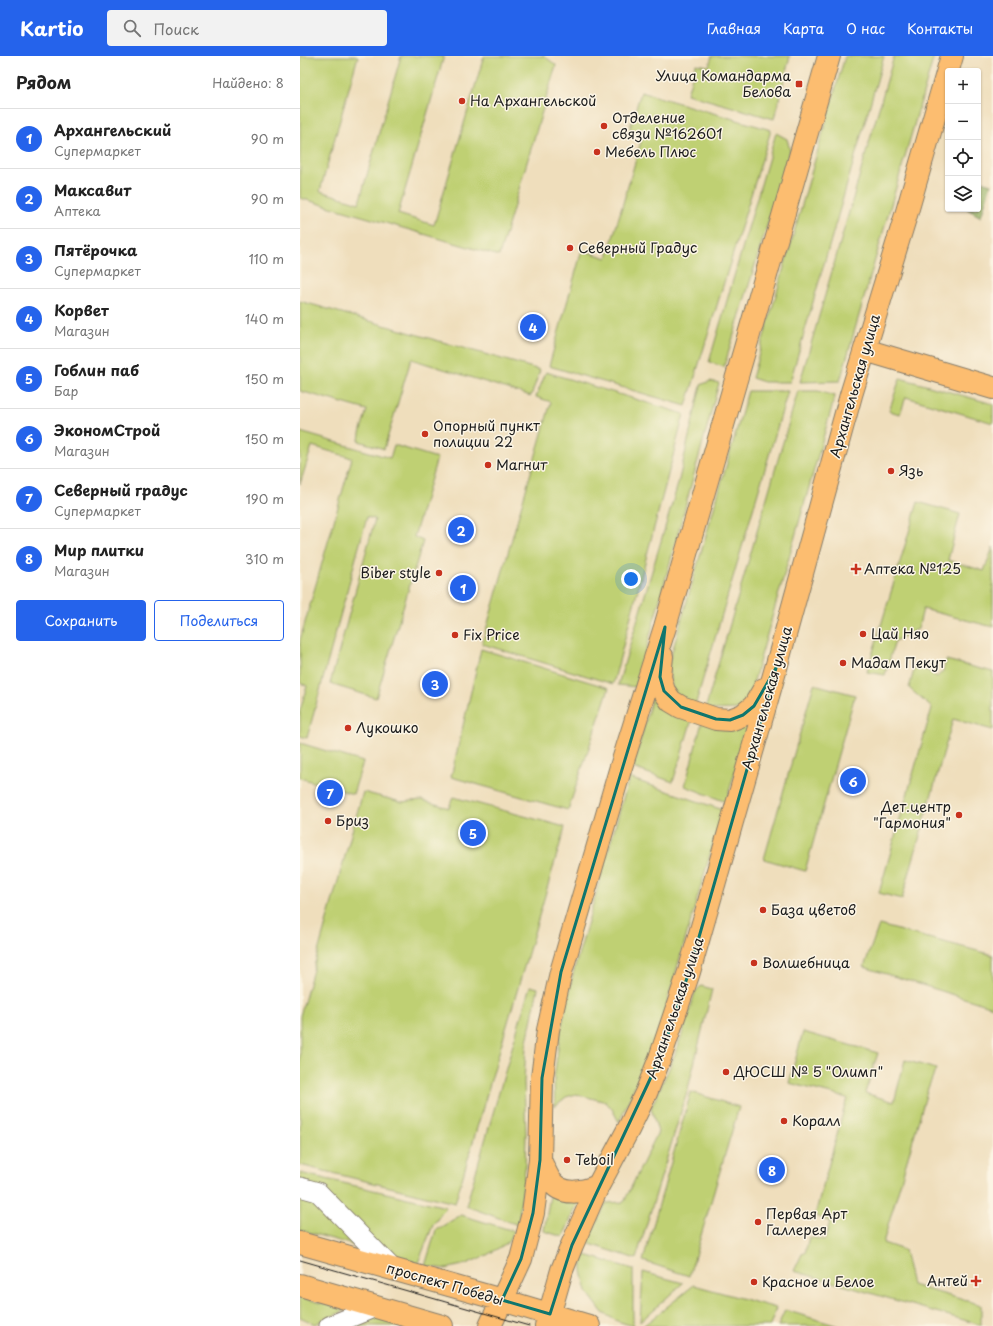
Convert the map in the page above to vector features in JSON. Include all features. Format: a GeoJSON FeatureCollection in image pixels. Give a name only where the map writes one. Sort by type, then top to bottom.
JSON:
{"type":"FeatureCollection","features":[{"type":"Feature","properties":{"kind":"main road"},"geometry":{"type":"LineString","coordinates":[[490,1326],[521,1259],[533,1213],[540,1160],[542,1078],[548,1030],[561,972],[620,770],[665,626],[829,56]]}},
{"type":"Feature","properties":{"kind":"main road","name":"Архангельская улица"},"geometry":{"type":"LineString","coordinates":[[548,1320],[562,1270],[572,1245],[598,1186],[646,1093],[660,1058],[689,972],[852,395],[952,56]]}},
{"type":"Feature","properties":{"kind":"main road"},"geometry":{"type":"LineString","coordinates":[[865,350],[993,388]]}},
{"type":"Feature","properties":{"kind":"main road"},"geometry":{"type":"LineString","coordinates":[[665,626],[660,677],[664,691],[672,701],[681,707],[716,719],[730,720],[743,715],[754,706],[776,668]]}},
{"type":"Feature","properties":{"kind":"main road"},"geometry":{"type":"LineString","coordinates":[[540,1160],[550,1180],[558,1187],[566,1191],[577,1192],[598,1186]]}},
{"type":"Feature","properties":{"kind":"main road","name":"проспект Победы"},"geometry":{"type":"LineString","coordinates":[[300,1243],[502,1300],[548,1320],[589,1326]]}},
{"type":"Feature","properties":{"kind":"main road"},"geometry":{"type":"LineString","coordinates":[[300,1285],[442,1326]]}},
{"type":"Feature","properties":{"kind":"street"},"geometry":{"type":"LineString","coordinates":[[300,1187],[318,1192],[393,1269]]}},
{"type":"Feature","properties":{"kind":"street"},"geometry":{"type":"LineString","coordinates":[[329,1326],[376,1307]]}},
{"type":"Feature","properties":{"kind":"highlighted area"},"geometry":{"type":"Polygon","coordinates":[[[665,627],[660,677],[664,691],[681,707],[716,719],[730,720],[743,715],[754,706],[776,668],[689,972],[660,1058],[572,1245],[550,1314],[502,1300],[521,1259],[533,1213],[540,1160],[542,1078],[561,972],[665,627]]]}},
{"type":"Feature","properties":{"kind":"green space"},"geometry":{"type":"Polygon","coordinates":[[[300,56],[358,56],[320,191],[359,203],[401,56],[444,56],[398,214],[434,225],[484,56],[544,56],[556,65],[499,256],[300,198],[300,56]]]}},
{"type":"Feature","properties":{"kind":"green space"},"geometry":{"type":"Polygon","coordinates":[[[712,56],[790,56],[774,119],[687,94],[696,64],[709,66],[712,56]]]}},
{"type":"Feature","properties":{"kind":"green space"},"geometry":{"type":"Polygon","coordinates":[[[845,56],[884,56],[790,382],[764,382],[752,378],[845,56]]]}},
{"type":"Feature","properties":{"kind":"green space"},"geometry":{"type":"Polygon","coordinates":[[[894,56],[934,56],[840,381],[800,382],[894,56]]]}},
{"type":"Feature","properties":{"kind":"green space"},"geometry":{"type":"Polygon","coordinates":[[[641,92],[771,130],[686,406],[549,366],[582,250],[607,258],[643,135],[629,131],[641,92]]]}},
{"type":"Feature","properties":{"kind":"green space"},"geometry":{"type":"Polygon","coordinates":[[[776,133],[787,139],[790,150],[724,367],[709,362],[776,133]]]}},
{"type":"Feature","properties":{"kind":"green space"},"geometry":{"type":"Polygon","coordinates":[[[981,181],[991,184],[981,217],[972,212],[981,212],[981,181]]]}},
{"type":"Feature","properties":{"kind":"green space"},"geometry":{"type":"Polygon","coordinates":[[[300,301],[540,370],[531,396],[411,359],[384,449],[359,441],[367,410],[300,391],[300,301]]]}},
{"type":"Feature","properties":{"kind":"green space"},"geometry":{"type":"Polygon","coordinates":[[[546,372],[684,414],[613,684],[482,644],[551,402],[536,397],[546,372]]]}},
{"type":"Feature","properties":{"kind":"green space"},"geometry":{"type":"Polygon","coordinates":[[[900,378],[993,404],[993,423],[906,397],[900,414],[889,411],[900,378]]]}},
{"type":"Feature","properties":{"kind":"green space"},"geometry":{"type":"Polygon","coordinates":[[[710,381],[719,383],[636,687],[618,685],[678,484],[701,385],[710,381]]]}},
{"type":"Feature","properties":{"kind":"green space"},"geometry":{"type":"Polygon","coordinates":[[[748,391],[788,391],[695,706],[673,695],[668,666],[748,391]]]}},
{"type":"Feature","properties":{"kind":"green space"},"geometry":{"type":"Polygon","coordinates":[[[798,391],[818,391],[835,396],[749,698],[740,709],[705,710],[798,391]]]}},
{"type":"Feature","properties":{"kind":"green space"},"geometry":{"type":"Polygon","coordinates":[[[300,432],[390,458],[394,445],[437,458],[414,537],[423,541],[376,698],[330,684],[375,519],[367,517],[307,738],[300,736],[300,711],[307,686],[300,683],[300,640],[352,458],[312,446],[300,484],[300,432]]]}},
{"type":"Feature","properties":{"kind":"green space"},"geometry":{"type":"Polygon","coordinates":[[[918,502],[960,514],[948,560],[984,571],[993,547],[993,627],[923,609],[918,629],[895,641],[885,675],[867,672],[918,502]]]}},
{"type":"Feature","properties":{"kind":"green space"},"geometry":{"type":"Polygon","coordinates":[[[481,649],[609,688],[568,810],[451,777],[481,649]]]}},
{"type":"Feature","properties":{"kind":"green space"},"geometry":{"type":"Polygon","coordinates":[[[946,660],[993,672],[993,730],[953,719],[902,899],[879,893],[932,708],[909,688],[916,663],[937,677],[943,671],[946,660]]]}},
{"type":"Feature","properties":{"kind":"green space"},"geometry":{"type":"Polygon","coordinates":[[[814,684],[855,695],[805,871],[764,859],[814,684]]]}},
{"type":"Feature","properties":{"kind":"green space"},"geometry":{"type":"Polygon","coordinates":[[[655,686],[692,719],[673,782],[633,768],[655,686]]]}},
{"type":"Feature","properties":{"kind":"green space"},"geometry":{"type":"Polygon","coordinates":[[[750,720],[726,802],[685,786],[702,722],[750,720]]]}},
{"type":"Feature","properties":{"kind":"green space"},"geometry":{"type":"Polygon","coordinates":[[[300,743],[363,762],[353,794],[300,778],[300,743]]]}},
{"type":"Feature","properties":{"kind":"green space"},"geometry":{"type":"Polygon","coordinates":[[[629,778],[723,810],[663,1016],[649,1055],[619,1122],[612,1109],[606,1102],[576,1094],[566,1097],[555,1106],[554,1079],[560,1034],[573,974],[629,778]]]}},
{"type":"Feature","properties":{"kind":"green space"},"geometry":{"type":"Polygon","coordinates":[[[363,792],[401,802],[422,800],[449,808],[453,797],[565,827],[455,1203],[300,1165],[300,1016],[363,792]]]}},
{"type":"Feature","properties":{"kind":"green space"},"geometry":{"type":"Polygon","coordinates":[[[879,925],[993,955],[993,1007],[864,967],[879,925]]]}},
{"type":"Feature","properties":{"kind":"green space"},"geometry":{"type":"Polygon","coordinates":[[[530,986],[538,988],[526,1047],[524,1082],[526,1134],[525,1169],[518,1225],[466,1206],[530,986]]]}},
{"type":"Feature","properties":{"kind":"green space"},"geometry":{"type":"Polygon","coordinates":[[[701,986],[712,989],[688,1089],[636,1259],[587,1243],[606,1203],[624,1202],[658,1132],[651,1108],[672,1062],[695,992],[701,986]]]}},
{"type":"Feature","properties":{"kind":"green space"},"geometry":{"type":"Polygon","coordinates":[[[803,1032],[878,1053],[865,1093],[894,1102],[905,1060],[936,1069],[928,1088],[883,1243],[904,1250],[912,1285],[981,1305],[981,1325],[794,1271],[802,1254],[805,1253],[809,1237],[825,1240],[830,1221],[821,1219],[815,1215],[847,1098],[789,1083],[803,1032]]]}},
{"type":"Feature","properties":{"kind":"green space"},"geometry":{"type":"Polygon","coordinates":[[[691,1092],[739,1107],[689,1276],[643,1261],[691,1092]]]}},
{"type":"Feature","properties":{"kind":"green space"},"geometry":{"type":"Polygon","coordinates":[[[300,1173],[446,1207],[433,1225],[418,1263],[300,1230],[300,1173]]]}},
{"type":"Feature","properties":{"kind":"green space"},"geometry":{"type":"Polygon","coordinates":[[[551,1190],[580,1198],[563,1237],[544,1231],[551,1190]]]}},
{"type":"Feature","properties":{"kind":"green space"},"geometry":{"type":"Polygon","coordinates":[[[461,1215],[514,1231],[507,1243],[487,1255],[466,1264],[446,1269],[425,1266],[436,1230],[461,1215]]]}},
{"type":"Feature","properties":{"kind":"green space"},"geometry":{"type":"Polygon","coordinates":[[[582,1254],[633,1269],[633,1326],[617,1321],[603,1313],[587,1292],[582,1271],[582,1254]]]}},
{"type":"Feature","properties":{"kind":"green space"},"geometry":{"type":"Polygon","coordinates":[[[643,1272],[683,1283],[640,1322],[643,1272]]]}},
{"type":"Feature","properties":{"kind":"green space"},"geometry":{"type":"Polygon","coordinates":[[[694,1285],[776,1308],[770,1326],[643,1326],[694,1285]]]}},
{"type":"Feature","properties":{"kind":"green space"},"geometry":{"type":"Polygon","coordinates":[[[300,1297],[346,1310],[315,1324],[300,1317],[300,1297]]]}},
{"type":"Feature","properties":{"kind":"green space"},"geometry":{"type":"Polygon","coordinates":[[[785,1310],[838,1326],[778,1326],[785,1310]]]}},
{"type":"Feature","properties":{"kind":"green space"},"geometry":{"type":"Polygon","coordinates":[[[370,1313],[403,1321],[402,1326],[334,1326],[370,1313]]]}},
{"type":"Feature","properties":{"kind":"tram line"},"geometry":{"type":"LineString","coordinates":[[300,1260],[529,1326]]}},
{"type":"Feature","properties":{"kind":"place","name":"Улица Командарма Белова"},"geometry":{"type":"Point","coordinates":[799,84]}},
{"type":"Feature","properties":{"kind":"place","name":"На Архангельской"},"geometry":{"type":"Point","coordinates":[462,101]}},
{"type":"Feature","properties":{"kind":"place","name":"Отделение связи №162601"},"geometry":{"type":"Point","coordinates":[604,126]}},
{"type":"Feature","properties":{"kind":"place","name":"Мебель Плюс"},"geometry":{"type":"Point","coordinates":[597,152]}},
{"type":"Feature","properties":{"kind":"place","name":"Северный Градус"},"geometry":{"type":"Point","coordinates":[570,248]}},
{"type":"Feature","properties":{"kind":"place","name":"Корвет"},"geometry":{"type":"Point","coordinates":[533,327]}},
{"type":"Feature","properties":{"kind":"place","name":"Опорный пункт полиции 22"},"geometry":{"type":"Point","coordinates":[425,434]}},
{"type":"Feature","properties":{"kind":"place","name":"Магнит"},"geometry":{"type":"Point","coordinates":[488,465]}},
{"type":"Feature","properties":{"kind":"place","name":"Язь"},"geometry":{"type":"Point","coordinates":[891,471]}},
{"type":"Feature","properties":{"kind":"place","name":"Максавит"},"geometry":{"type":"Point","coordinates":[461,530]}},
{"type":"Feature","properties":{"kind":"place","name":"Аптека №125"},"geometry":{"type":"Point","coordinates":[856,569]}},
{"type":"Feature","properties":{"kind":"place","name":"Biber style"},"geometry":{"type":"Point","coordinates":[439,573]}},
{"type":"Feature","properties":{"kind":"place","name":"Архангельский"},"geometry":{"type":"Point","coordinates":[463,588]}},
{"type":"Feature","properties":{"kind":"place","name":"Цай Няо"},"geometry":{"type":"Point","coordinates":[863,634]}},
{"type":"Feature","properties":{"kind":"place","name":"Fix Price"},"geometry":{"type":"Point","coordinates":[455,635]}},
{"type":"Feature","properties":{"kind":"place","name":"Мадам Пекут"},"geometry":{"type":"Point","coordinates":[843,663]}},
{"type":"Feature","properties":{"kind":"place","name":"Пятёрочка"},"geometry":{"type":"Point","coordinates":[435,684]}},
{"type":"Feature","properties":{"kind":"place","name":"Лукошко"},"geometry":{"type":"Point","coordinates":[348,728]}},
{"type":"Feature","properties":{"kind":"place","name":"ЭкономСтрой"},"geometry":{"type":"Point","coordinates":[853,781]}},
{"type":"Feature","properties":{"kind":"place","name":"Северный градус"},"geometry":{"type":"Point","coordinates":[330,793]}},
{"type":"Feature","properties":{"kind":"place","name":"Дет.центр \"Гармония\""},"geometry":{"type":"Point","coordinates":[959,815]}},
{"type":"Feature","properties":{"kind":"place","name":"Бриз"},"geometry":{"type":"Point","coordinates":[328,821]}},
{"type":"Feature","properties":{"kind":"place","name":"Гоблин паб"},"geometry":{"type":"Point","coordinates":[473,833]}},
{"type":"Feature","properties":{"kind":"place","name":"База цветов"},"geometry":{"type":"Point","coordinates":[763,910]}},
{"type":"Feature","properties":{"kind":"place","name":"Волшебница"},"geometry":{"type":"Point","coordinates":[754,963]}},
{"type":"Feature","properties":{"kind":"place","name":"ДЮСШ № 5 \"Олимп\""},"geometry":{"type":"Point","coordinates":[726,1072]}},
{"type":"Feature","properties":{"kind":"place","name":"Коралл"},"geometry":{"type":"Point","coordinates":[784,1121]}},
{"type":"Feature","properties":{"kind":"place","name":"Teboil"},"geometry":{"type":"Point","coordinates":[567,1160]}},
{"type":"Feature","properties":{"kind":"place","name":"Мир плитки"},"geometry":{"type":"Point","coordinates":[772,1170]}},
{"type":"Feature","properties":{"kind":"place","name":"Первая Арт Галлерея"},"geometry":{"type":"Point","coordinates":[758,1222]}},
{"type":"Feature","properties":{"kind":"place","name":"Антей"},"geometry":{"type":"Point","coordinates":[976,1281]}},
{"type":"Feature","properties":{"kind":"place","name":"Красное и Белое"},"geometry":{"type":"Point","coordinates":[754,1282]}}]}
